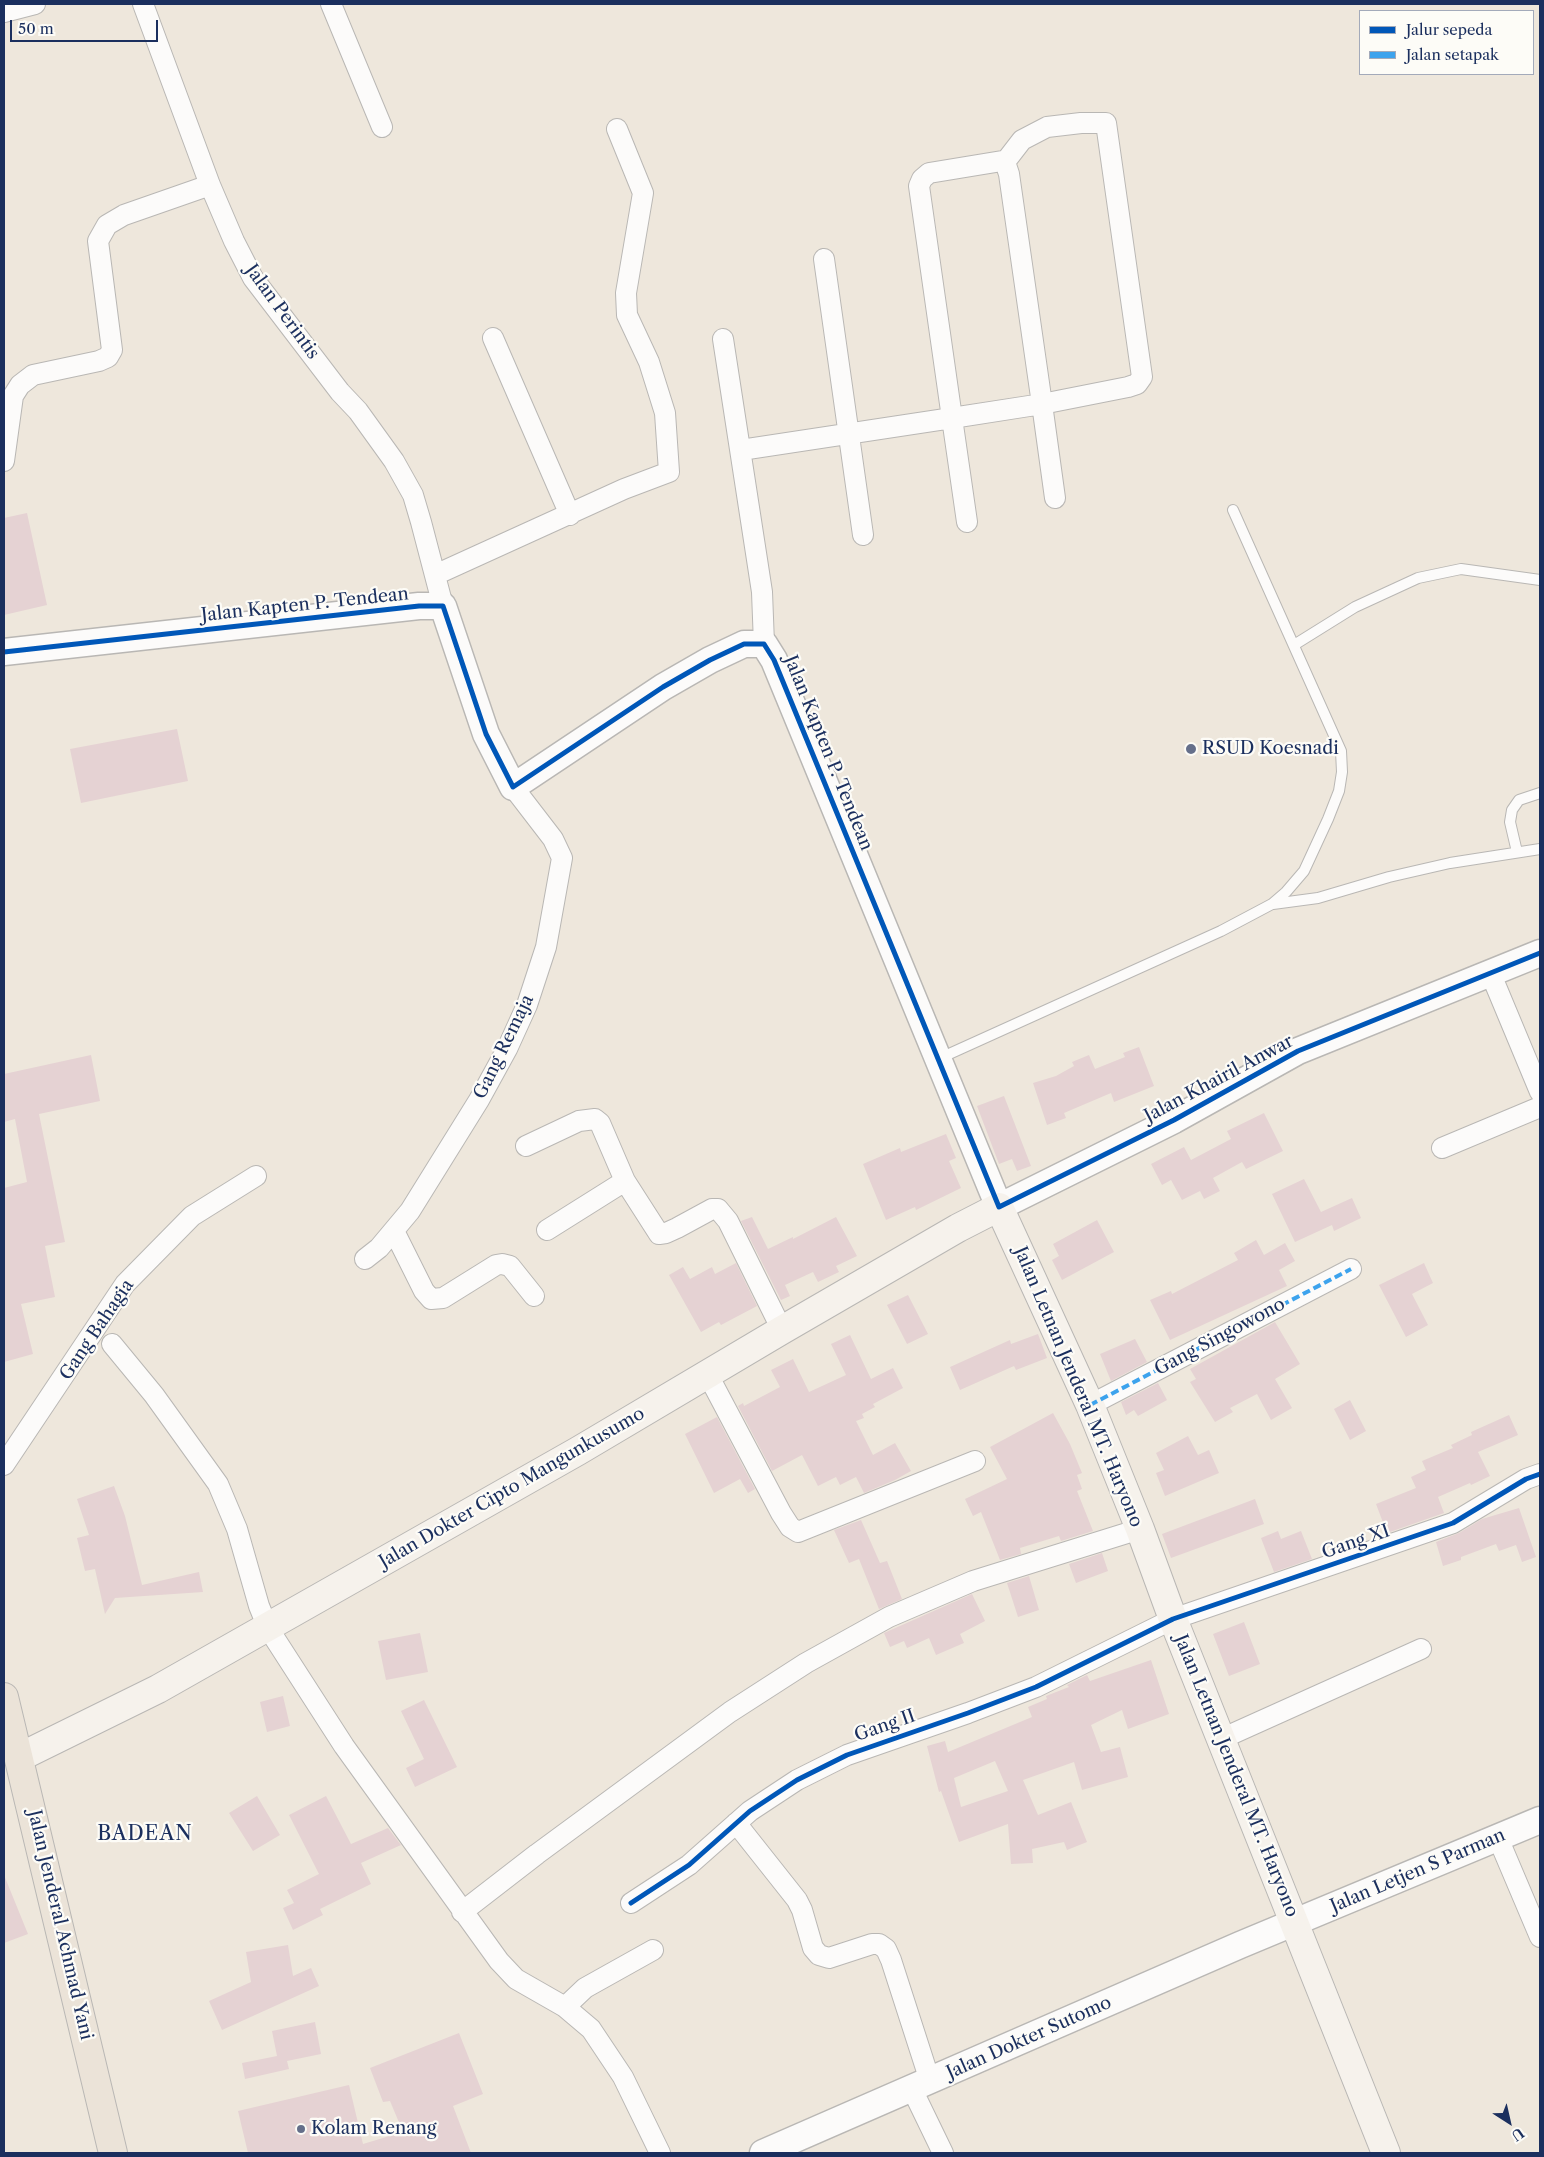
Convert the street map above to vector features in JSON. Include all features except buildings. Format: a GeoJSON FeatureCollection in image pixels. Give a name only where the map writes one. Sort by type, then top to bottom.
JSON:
{"type":"FeatureCollection","features":[{"type":"Feature","properties":{"kind":"main road","name":"Jalan Dokter Cipto Mangunkusumo"},"geometry":{"type":"LineString","coordinates":[[20,1757],[158,1689],[268,1628],[708,1375],[958,1228],[999,1207]]}},
{"type":"Feature","properties":{"kind":"main road","name":"Jalan Letnan Jenderal MT. Haryono"},"geometry":{"type":"LineString","coordinates":[[999,1207],[1090,1405],[1140,1529],[1173,1619],[1386,2153]]}},
{"type":"Feature","properties":{"kind":"main road","name":"Jalan Jenderal Achmad Yani"},"geometry":{"type":"LineString","coordinates":[[4,1697],[20,1757],[113,2153]]}},
{"type":"Feature","properties":{"kind":"street"},"geometry":{"type":"LineString","coordinates":[[4,12],[35,4]]}},
{"type":"Feature","properties":{"kind":"street","name":"Jalan Perintis"},"geometry":{"type":"LineString","coordinates":[[143,4],[201,156],[210,185],[234,241],[253,278],[340,392],[358,411],[394,461],[412,495],[422,522],[443,606]]}},
{"type":"Feature","properties":{"kind":"street"},"geometry":{"type":"LineString","coordinates":[[331,4],[382,127]]}},
{"type":"Feature","properties":{"kind":"street"},"geometry":{"type":"LineString","coordinates":[[741,450],[1042,404],[1137,384],[1142,378],[1106,123],[1047,127],[1022,140],[1005,162]]}},
{"type":"Feature","properties":{"kind":"street"},"geometry":{"type":"LineString","coordinates":[[434,575],[624,489],[669,472],[665,414],[649,362],[627,314],[626,293],[643,193],[617,129]]}},
{"type":"Feature","properties":{"kind":"street"},"geometry":{"type":"LineString","coordinates":[[967,522],[919,182],[929,174],[998,160],[1005,162]]}},
{"type":"Feature","properties":{"kind":"street"},"geometry":{"type":"LineString","coordinates":[[1005,162],[1009,174],[1056,498]]}},
{"type":"Feature","properties":{"kind":"street"},"geometry":{"type":"LineString","coordinates":[[4,461],[13,396],[20,385],[33,375],[99,361],[108,357],[112,350],[98,241],[107,225],[124,215],[210,185]]}},
{"type":"Feature","properties":{"kind":"street"},"geometry":{"type":"LineString","coordinates":[[824,259],[847,434],[863,535]]}},
{"type":"Feature","properties":{"kind":"street"},"geometry":{"type":"LineString","coordinates":[[494,338],[570,515]]}},
{"type":"Feature","properties":{"kind":"street"},"geometry":{"type":"LineString","coordinates":[[723,339],[762,592],[764,634]]}},
{"type":"Feature","properties":{"kind":"street"},"geometry":{"type":"LineString","coordinates":[[443,606],[486,734],[513,787]]}},
{"type":"Feature","properties":{"kind":"street","name":"Jalan Kapten P. Tendean"},"geometry":{"type":"LineString","coordinates":[[4,652],[410,607],[443,606]]}},
{"type":"Feature","properties":{"kind":"street","name":"Jalan Kapten P. Tendean"},"geometry":{"type":"LineString","coordinates":[[513,787],[663,687],[710,660],[764,634],[999,1207]]}},
{"type":"Feature","properties":{"kind":"street","name":"Gang Remaja"},"geometry":{"type":"LineString","coordinates":[[365,1259],[379,1248],[410,1211],[447,1153],[507,1050],[527,1005],[546,947],[562,858],[553,839],[513,787]]}},
{"type":"Feature","properties":{"kind":"street","name":"Jalan Khairil Anwar"},"geometry":{"type":"LineString","coordinates":[[999,1207],[1174,1120],[1298,1051],[1490,972],[1540,954]]}},
{"type":"Feature","properties":{"kind":"street"},"geometry":{"type":"LineString","coordinates":[[1490,972],[1540,1092]]}},
{"type":"Feature","properties":{"kind":"street"},"geometry":{"type":"LineString","coordinates":[[1442,1148],[1540,1107]]}},
{"type":"Feature","properties":{"kind":"street"},"geometry":{"type":"LineString","coordinates":[[526,1146],[579,1121],[595,1119],[600,1123],[625,1181],[659,1234],[666,1234],[712,1209],[723,1213],[782,1330]]}},
{"type":"Feature","properties":{"kind":"street","name":"Gang Bahagia"},"geometry":{"type":"LineString","coordinates":[[4,1466],[125,1284],[192,1216],[256,1176]]}},
{"type":"Feature","properties":{"kind":"street"},"geometry":{"type":"LineString","coordinates":[[547,1230],[625,1181]]}},
{"type":"Feature","properties":{"kind":"street"},"geometry":{"type":"LineString","coordinates":[[394,1231],[424,1291],[431,1299],[443,1298],[488,1269],[502,1264],[510,1266],[534,1296]]}},
{"type":"Feature","properties":{"kind":"street","name":"Gang Singowono"},"geometry":{"type":"LineString","coordinates":[[1090,1405],[1350,1269]]}},
{"type":"Feature","properties":{"kind":"street"},"geometry":{"type":"LineString","coordinates":[[112,1344],[154,1396],[218,1484],[237,1529],[259,1606],[268,1628],[344,1746],[498,1961],[516,1979],[566,2008],[591,2029],[611,2056],[623,2077],[660,2153]]}},
{"type":"Feature","properties":{"kind":"street"},"geometry":{"type":"LineString","coordinates":[[708,1375],[781,1513],[790,1527],[798,1532],[974,1461]]}},
{"type":"Feature","properties":{"kind":"street","name":"Gang XI"},"geometry":{"type":"LineString","coordinates":[[1173,1619],[1453,1523],[1526,1479],[1540,1474]]}},
{"type":"Feature","properties":{"kind":"street"},"geometry":{"type":"LineString","coordinates":[[462,1912],[537,1854],[730,1712],[806,1663],[889,1617],[973,1582],[1140,1529]]}},
{"type":"Feature","properties":{"kind":"street","name":"Gang II"},"geometry":{"type":"LineString","coordinates":[[631,1903],[689,1865],[736,1822],[797,1780],[847,1754],[968,1714],[1036,1686],[1173,1619]]}},
{"type":"Feature","properties":{"kind":"street"},"geometry":{"type":"LineString","coordinates":[[1221,1738],[1421,1649]]}},
{"type":"Feature","properties":{"kind":"street","name":"Jalan Letjen S Parman"},"geometry":{"type":"LineString","coordinates":[[1295,1922],[1540,1820]]}},
{"type":"Feature","properties":{"kind":"street"},"geometry":{"type":"LineString","coordinates":[[736,1822],[797,1900],[802,1910],[813,1948],[819,1956],[829,1958],[872,1944],[879,1944],[886,1949],[891,1960],[921,2085],[943,2153]]}},
{"type":"Feature","properties":{"kind":"street"},"geometry":{"type":"LineString","coordinates":[[1498,1838],[1540,1937]]}},
{"type":"Feature","properties":{"kind":"street","name":"Jalan Dokter Sutomo"},"geometry":{"type":"LineString","coordinates":[[763,2153],[1295,1922]]}},
{"type":"Feature","properties":{"kind":"street"},"geometry":{"type":"LineString","coordinates":[[566,2008],[585,1988],[653,1950]]}},
{"type":"Feature","properties":{"kind":"lane"},"geometry":{"type":"LineString","coordinates":[[938,1059],[1221,931],[1272,904],[1286,892],[1304,871],[1340,791],[1342,772],[1341,751],[1233,510]]}},
{"type":"Feature","properties":{"kind":"lane"},"geometry":{"type":"LineString","coordinates":[[1294,645],[1355,607],[1418,578],[1461,569],[1540,580]]}},
{"type":"Feature","properties":{"kind":"lane"},"geometry":{"type":"LineString","coordinates":[[1517,852],[1510,822],[1512,810],[1519,800],[1540,793]]}},
{"type":"Feature","properties":{"kind":"lane"},"geometry":{"type":"LineString","coordinates":[[1272,904],[1318,898],[1398,875],[1450,863],[1540,849]]}},
{"type":"Feature","properties":{"kind":"marked path"},"geometry":{"type":"LineString","coordinates":[[1090,1405],[1351,1269]]}},
{"type":"Feature","properties":{"kind":"cycle path"},"geometry":{"type":"LineString","coordinates":[[4,652],[419,606],[443,606],[486,734],[513,787],[663,687],[710,660],[744,644],[764,644],[774,660],[999,1207],[1174,1120],[1298,1051],[1540,953]]}},
{"type":"Feature","properties":{"kind":"cycle path"},"geometry":{"type":"LineString","coordinates":[[631,1903],[689,1865],[750,1811],[797,1780],[847,1755],[1036,1687],[1173,1619],[1453,1523],[1526,1479],[1540,1474]]}},
{"type":"Feature","properties":{"kind":"place","name":"RSUD Koesnadi"},"geometry":{"type":"Point","coordinates":[1191,749]}},
{"type":"Feature","properties":{"kind":"place","name":"Kolam Renang"},"geometry":{"type":"Point","coordinates":[301,2129]}},
{"type":"Feature","properties":{"kind":"district","name":"BADEAN"},"geometry":{"type":"Point","coordinates":[145,1834]}}]}
